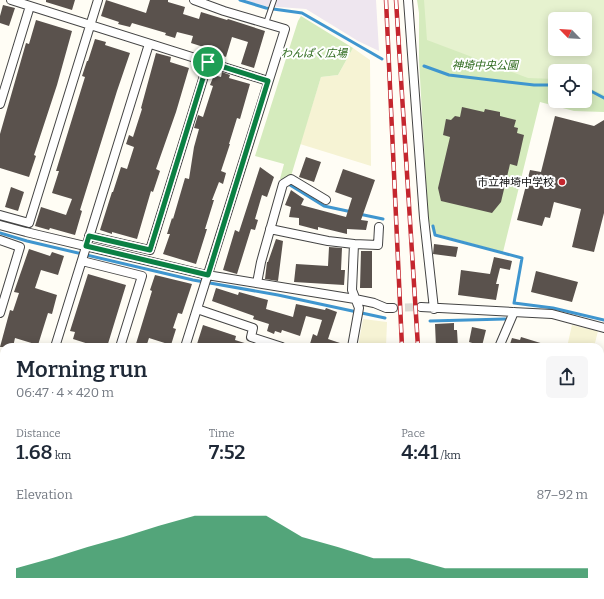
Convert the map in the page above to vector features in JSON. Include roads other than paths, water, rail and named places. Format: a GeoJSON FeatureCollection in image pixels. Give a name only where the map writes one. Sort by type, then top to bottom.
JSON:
{"type":"FeatureCollection","features":[{"type":"Feature","properties":{"kind":"street"},"geometry":{"type":"LineString","coordinates":[[11,0],[268,81]]}},
{"type":"Feature","properties":{"kind":"street"},"geometry":{"type":"LineString","coordinates":[[0,215],[29,223],[98,0]]}},
{"type":"Feature","properties":{"kind":"street"},"geometry":{"type":"LineString","coordinates":[[186,343],[285,29],[224,11],[194,0]]}},
{"type":"Feature","properties":{"kind":"street"},"geometry":{"type":"LineString","coordinates":[[408,0],[424,218],[434,309]]}},
{"type":"Feature","properties":{"kind":"street"},"geometry":{"type":"LineString","coordinates":[[0,104],[30,6]]}},
{"type":"Feature","properties":{"kind":"street"},"geometry":{"type":"LineString","coordinates":[[56,343],[149,44]]}},
{"type":"Feature","properties":{"kind":"street"},"geometry":{"type":"LineString","coordinates":[[89,236],[150,250],[208,62]]}},
{"type":"Feature","properties":{"kind":"street"},"geometry":{"type":"LineString","coordinates":[[257,283],[261,262],[283,184],[291,178],[326,200]]}},
{"type":"Feature","properties":{"kind":"street"},"geometry":{"type":"LineString","coordinates":[[0,225],[206,280],[257,283],[355,299],[374,303],[386,308],[393,308]]}},
{"type":"Feature","properties":{"kind":"street"},"geometry":{"type":"LineString","coordinates":[[270,229],[328,241],[378,245],[379,227]]}},
{"type":"Feature","properties":{"kind":"street"},"geometry":{"type":"LineString","coordinates":[[0,240],[20,247],[0,313]]}},
{"type":"Feature","properties":{"kind":"street"},"geometry":{"type":"LineString","coordinates":[[353,343],[358,312],[352,290],[354,244]]}},
{"type":"Feature","properties":{"kind":"street"},"geometry":{"type":"LineString","coordinates":[[82,261],[142,276],[121,343]]}},
{"type":"Feature","properties":{"kind":"street"},"geometry":{"type":"LineString","coordinates":[[421,307],[434,309],[552,314],[604,328]]}},
{"type":"Feature","properties":{"kind":"street"},"geometry":{"type":"LineString","coordinates":[[197,309],[253,328],[251,337],[270,343]]}},
{"type":"Feature","properties":{"kind":"street"},"geometry":{"type":"LineString","coordinates":[[501,343],[514,312]]}},
{"type":"Feature","properties":{"kind":"lane"},"geometry":{"type":"LineString","coordinates":[[266,23],[273,2]]}},
{"type":"Feature","properties":{"kind":"waterway"},"geometry":{"type":"LineString","coordinates":[[240,0],[266,8],[302,13],[382,59]]}},
{"type":"Feature","properties":{"kind":"waterway"},"geometry":{"type":"LineString","coordinates":[[424,66],[449,75],[534,85],[548,85]]}},
{"type":"Feature","properties":{"kind":"waterway"},"geometry":{"type":"LineString","coordinates":[[592,92],[604,98]]}},
{"type":"Feature","properties":{"kind":"waterway"},"geometry":{"type":"LineString","coordinates":[[290,185],[324,206],[352,212]]}},
{"type":"Feature","properties":{"kind":"waterway"},"geometry":{"type":"LineString","coordinates":[[359,214],[383,219]]}},
{"type":"Feature","properties":{"kind":"waterway"},"geometry":{"type":"LineString","coordinates":[[433,226],[435,235],[522,258],[514,303],[553,308],[604,320]]}},
{"type":"Feature","properties":{"kind":"waterway"},"geometry":{"type":"LineString","coordinates":[[0,233],[27,241],[193,280],[278,295],[385,318]]}},
{"type":"Feature","properties":{"kind":"waterway"},"geometry":{"type":"LineString","coordinates":[[430,321],[505,319]]}},
{"type":"Feature","properties":{"kind":"tunnel"},"geometry":{"type":"LineString","coordinates":[[393,308],[421,307]]}},
{"type":"Feature","properties":{"kind":"railway"},"geometry":{"type":"LineString","coordinates":[[386,0],[402,343]]}},
{"type":"Feature","properties":{"kind":"railway"},"geometry":{"type":"LineString","coordinates":[[396,0],[418,343]]}},
{"type":"Feature","properties":{"kind":"place","name":"市立神埼中学校"},"geometry":{"type":"Point","coordinates":[562,182]}},
{"type":"Feature","properties":{"kind":"park label","name":"わんぱく広場"},"geometry":{"type":"Point","coordinates":[314,53]}},
{"type":"Feature","properties":{"kind":"park label","name":"神埼中央公園"},"geometry":{"type":"Point","coordinates":[485,65]}}]}
